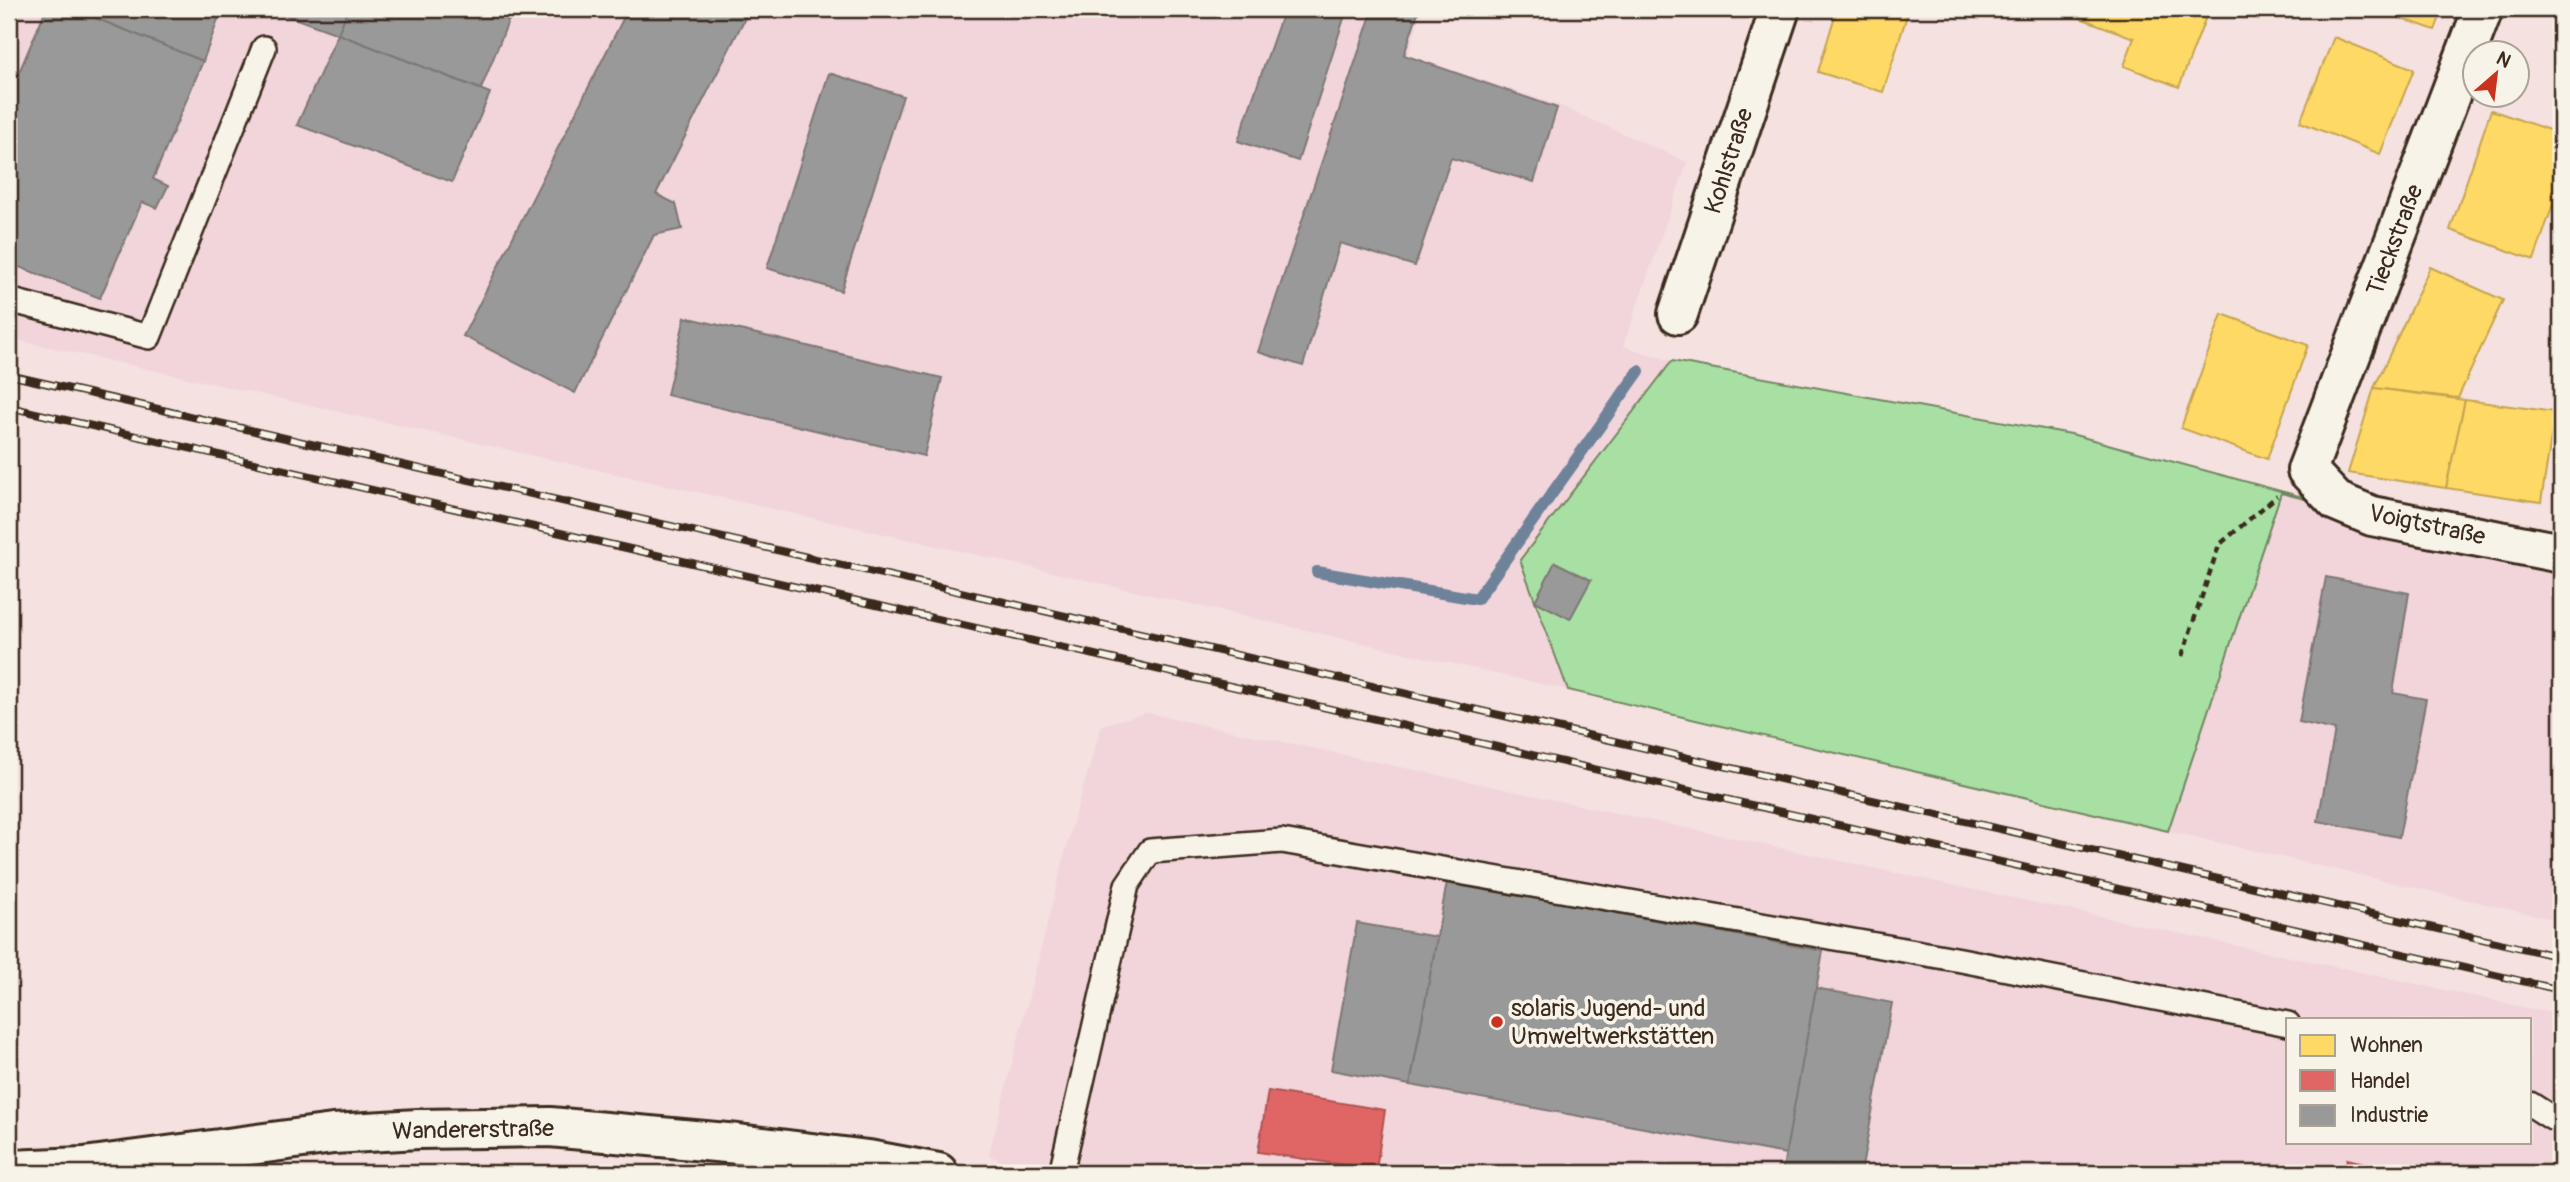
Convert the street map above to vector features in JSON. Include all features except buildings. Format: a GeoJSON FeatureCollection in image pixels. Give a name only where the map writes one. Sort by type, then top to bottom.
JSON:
{"type":"FeatureCollection","features":[{"type":"Feature","properties":{"kind":"street","name":"Kohlstraße"},"geometry":{"type":"LineString","coordinates":[[1678,314],[1780,9]]}},
{"type":"Feature","properties":{"kind":"street","name":"Tieckstraße"},"geometry":{"type":"LineString","coordinates":[[2308,470],[2483,9]]}},
{"type":"Feature","properties":{"kind":"street","name":"Voigtstraße"},"geometry":{"type":"LineString","coordinates":[[2308,470],[2336,501],[2372,516],[2561,553]]}},
{"type":"Feature","properties":{"kind":"street","name":"Wandererstraße"},"geometry":{"type":"LineString","coordinates":[[9,1170],[84,1167],[333,1134],[550,1127],[738,1144],[868,1160],[938,1173]]}},
{"type":"Feature","properties":{"kind":"lane"},"geometry":{"type":"LineString","coordinates":[[9,300],[149,337],[264,48]]}},
{"type":"Feature","properties":{"kind":"lane"},"geometry":{"type":"LineString","coordinates":[[1061,1173],[1127,885],[1150,850],[1282,841],[1961,960],[2286,1024]]}},
{"type":"Feature","properties":{"kind":"lane"},"geometry":{"type":"LineString","coordinates":[[2532,1105],[2552,1118],[2561,1119]]}},
{"type":"Feature","properties":{"kind":"path"},"geometry":{"type":"LineString","coordinates":[[2182,656],[2219,545],[2308,470]]}},
{"type":"Feature","properties":{"kind":"shaded area"},"geometry":{"type":"Polygon","coordinates":[[[9,9],[1422,9],[1408,55],[1558,105],[1687,162],[1623,346],[1672,361],[1520,560],[1568,690],[9,338],[9,9]]]}},
{"type":"Feature","properties":{"kind":"shaded area"},"geometry":{"type":"Polygon","coordinates":[[[2282,492],[2372,516],[2561,557],[2561,921],[2168,831],[2282,492]]]}},
{"type":"Feature","properties":{"kind":"shaded area"},"geometry":{"type":"Polygon","coordinates":[[[1147,713],[2561,1015],[2561,1173],[1025,1173],[989,1155],[1074,818],[1102,725],[1147,713]]]}},
{"type":"Feature","properties":{"kind":"green space"},"geometry":{"type":"Polygon","coordinates":[[[1672,361],[2071,434],[2372,516],[2281,493],[2168,831],[1568,690],[1520,560],[1672,361]]]}},
{"type":"Feature","properties":{"kind":"waterway"},"geometry":{"type":"LineString","coordinates":[[1317,572],[1477,599],[1639,371]]}},
{"type":"Feature","properties":{"kind":"railway"},"geometry":{"type":"LineString","coordinates":[[9,375],[2561,957]]}},
{"type":"Feature","properties":{"kind":"railway"},"geometry":{"type":"LineString","coordinates":[[9,407],[2561,990]]}},
{"type":"Feature","properties":{"kind":"place","name":"solaris Jugend- und Umweltwerkstätten"},"geometry":{"type":"Point","coordinates":[1497,1022]}}]}
